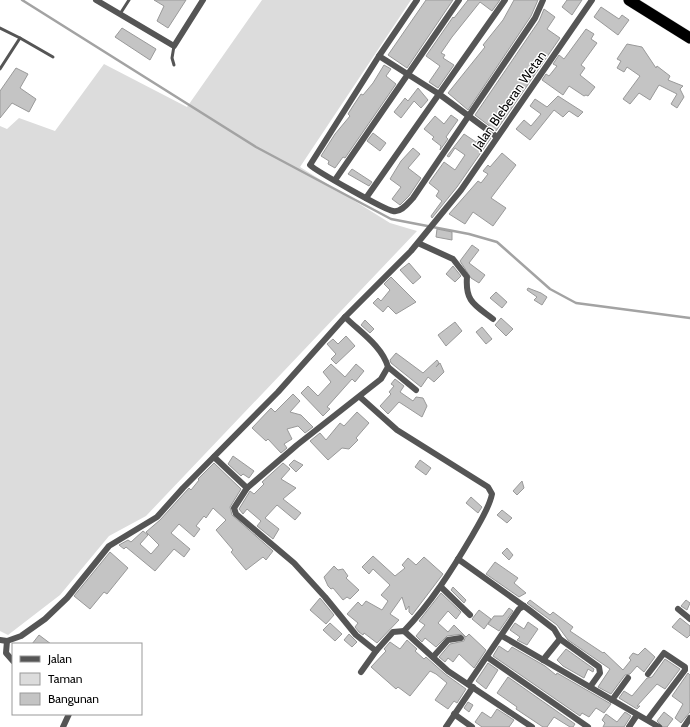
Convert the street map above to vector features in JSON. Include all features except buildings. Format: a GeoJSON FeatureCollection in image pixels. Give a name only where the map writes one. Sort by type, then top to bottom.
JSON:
{"type":"FeatureCollection","features":[{"type":"Feature","properties":{"kind":"highway"},"geometry":{"type":"LineString","coordinates":[[629,0],[690,38]]}},
{"type":"Feature","properties":{"kind":"street"},"geometry":{"type":"LineString","coordinates":[[96,0],[174,46],[203,0]]}},
{"type":"Feature","properties":{"kind":"street"},"geometry":{"type":"LineString","coordinates":[[417,0],[379,56],[310,165],[366,198],[392,211],[402,208],[413,198],[535,18],[543,0]]}},
{"type":"Feature","properties":{"kind":"street"},"geometry":{"type":"LineString","coordinates":[[335,180],[459,0]]}},
{"type":"Feature","properties":{"kind":"street"},"geometry":{"type":"LineString","coordinates":[[366,198],[505,0]]}},
{"type":"Feature","properties":{"kind":"street","name":"Jalan Bleberan Wetan"},"geometry":{"type":"LineString","coordinates":[[3,641],[21,636],[53,612],[67,598],[109,546],[157,517],[278,392],[344,317],[420,241],[444,212],[592,0]]}},
{"type":"Feature","properties":{"kind":"street"},"geometry":{"type":"LineString","coordinates":[[379,56],[439,94],[497,137]]}},
{"type":"Feature","properties":{"kind":"street"},"geometry":{"type":"LineString","coordinates":[[420,241],[453,259],[467,277],[466,292],[471,301],[493,319]]}},
{"type":"Feature","properties":{"kind":"street"},"geometry":{"type":"LineString","coordinates":[[344,317],[376,346],[386,360],[388,367],[416,390]]}},
{"type":"Feature","properties":{"kind":"street"},"geometry":{"type":"LineString","coordinates":[[376,651],[356,635],[325,597],[294,563],[236,514],[234,508],[247,488],[297,445],[381,379],[388,367]]}},
{"type":"Feature","properties":{"kind":"street"},"geometry":{"type":"LineString","coordinates":[[360,397],[388,423],[490,490],[492,494],[489,505],[441,587],[417,618],[404,631],[393,632],[376,651],[361,672]]}},
{"type":"Feature","properties":{"kind":"street"},"geometry":{"type":"LineString","coordinates":[[214,457],[247,488]]}},
{"type":"Feature","properties":{"kind":"street"},"geometry":{"type":"LineString","coordinates":[[458,559],[524,606],[554,629],[560,639],[596,664],[601,670],[590,686]]}},
{"type":"Feature","properties":{"kind":"street"},"geometry":{"type":"LineString","coordinates":[[441,587],[470,615]]}},
{"type":"Feature","properties":{"kind":"street"},"geometry":{"type":"LineString","coordinates":[[446,727],[487,657],[519,609],[524,606]]}},
{"type":"Feature","properties":{"kind":"street"},"geometry":{"type":"LineString","coordinates":[[678,609],[690,619]]}},
{"type":"Feature","properties":{"kind":"street"},"geometry":{"type":"LineString","coordinates":[[404,631],[448,671],[532,727]]}},
{"type":"Feature","properties":{"kind":"street"},"geometry":{"type":"LineString","coordinates":[[502,636],[660,727]]}},
{"type":"Feature","properties":{"kind":"street"},"geometry":{"type":"LineString","coordinates":[[433,657],[448,640],[461,638]]}},
{"type":"Feature","properties":{"kind":"street"},"geometry":{"type":"LineString","coordinates":[[543,660],[560,639]]}},
{"type":"Feature","properties":{"kind":"street"},"geometry":{"type":"LineString","coordinates":[[3,641],[6,653],[12,660]]}},
{"type":"Feature","properties":{"kind":"street"},"geometry":{"type":"LineString","coordinates":[[648,674],[664,653],[685,667],[685,670],[648,719]]}},
{"type":"Feature","properties":{"kind":"street"},"geometry":{"type":"LineString","coordinates":[[487,657],[588,727]]}},
{"type":"Feature","properties":{"kind":"street"},"geometry":{"type":"LineString","coordinates":[[612,700],[628,678]]}},
{"type":"Feature","properties":{"kind":"street"},"geometry":{"type":"LineString","coordinates":[[454,714],[472,727]]}},
{"type":"Feature","properties":{"kind":"street"},"geometry":{"type":"LineString","coordinates":[[62,727],[68,715]]}},
{"type":"Feature","properties":{"kind":"street"},"geometry":{"type":"LineString","coordinates":[[629,727],[637,715]]}},
{"type":"Feature","properties":{"kind":"street"},"geometry":{"type":"LineString","coordinates":[[684,727],[690,718]]}},
{"type":"Feature","properties":{"kind":"lane"},"geometry":{"type":"LineString","coordinates":[[120,14],[129,0]]}},
{"type":"Feature","properties":{"kind":"lane"},"geometry":{"type":"LineString","coordinates":[[0,28],[53,56]]}},
{"type":"Feature","properties":{"kind":"lane"},"geometry":{"type":"LineString","coordinates":[[0,69],[20,38]]}},
{"type":"Feature","properties":{"kind":"lane"},"geometry":{"type":"LineString","coordinates":[[174,46],[172,58],[174,65]]}},
{"type":"Feature","properties":{"kind":"green space"},"geometry":{"type":"Polygon","coordinates":[[[262,0],[411,0],[300,167],[390,223],[417,231],[146,516],[109,536],[60,595],[8,635],[0,631],[0,126],[7,129],[19,118],[55,131],[104,64],[187,107],[262,0]]]}},
{"type":"Feature","properties":{"kind":"waterway"},"geometry":{"type":"LineString","coordinates":[[22,0],[256,147],[391,219],[469,234],[497,242],[550,289],[576,303],[690,318]]}}]}
